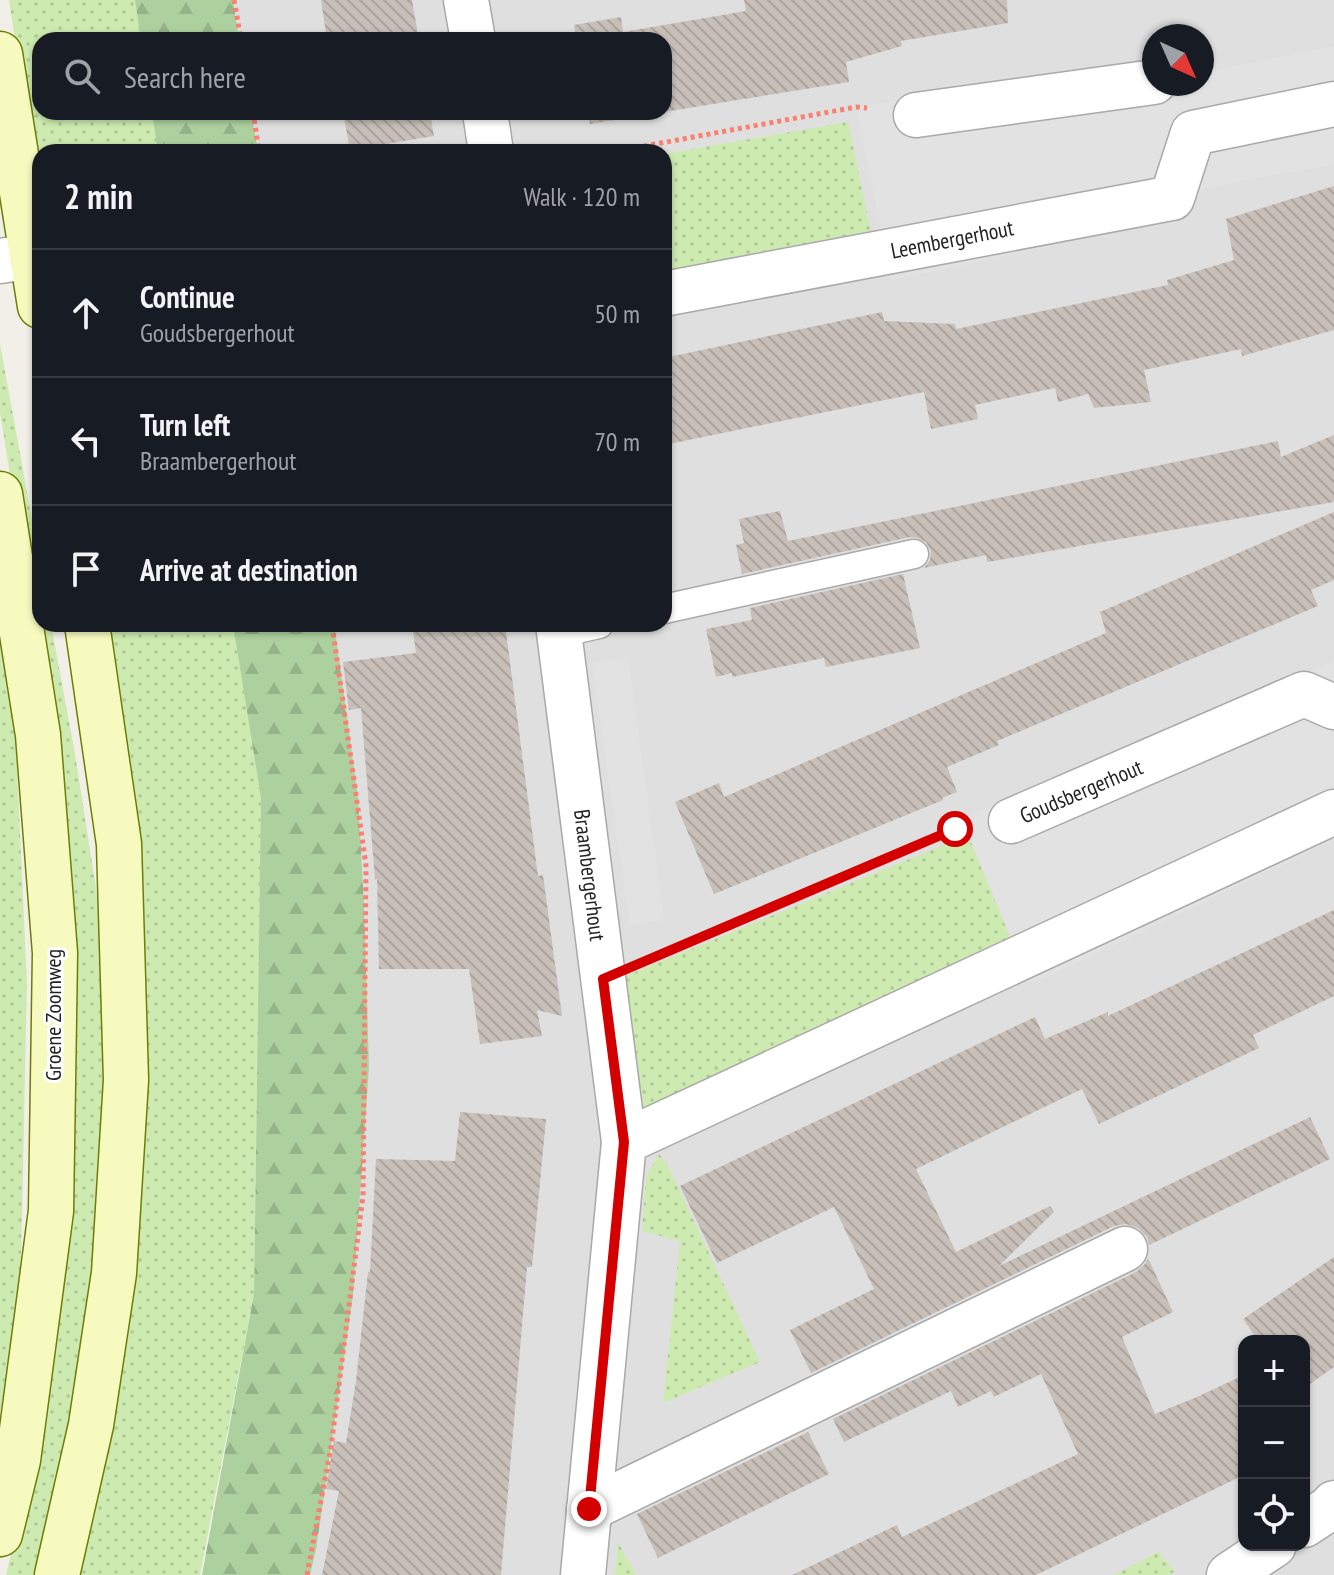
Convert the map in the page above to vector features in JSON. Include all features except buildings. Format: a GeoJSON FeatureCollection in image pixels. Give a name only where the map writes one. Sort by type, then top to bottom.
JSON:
{"type":"FeatureCollection","features":[{"type":"Feature","properties":{"kind":"main road"},"geometry":{"type":"LineString","coordinates":[[0,54],[16,259],[32,290]]}},
{"type":"Feature","properties":{"kind":"main road","name":"Groene Zoomweg"},"geometry":{"type":"LineString","coordinates":[[0,494],[38,735],[55,953],[51,1211],[18,1460],[0,1534]]}},
{"type":"Feature","properties":{"kind":"main road"},"geometry":{"type":"LineString","coordinates":[[57,1575],[91,1425],[114,1273],[126,1080],[119,844],[88,632]]}},
{"type":"Feature","properties":{"kind":"street"},"geometry":{"type":"LineString","coordinates":[[466,0],[472,32]]}},
{"type":"Feature","properties":{"kind":"street"},"geometry":{"type":"LineString","coordinates":[[916,115],[1142,84]]}},
{"type":"Feature","properties":{"kind":"street"},"geometry":{"type":"LineString","coordinates":[[1173,96],[1193,133],[1334,104]]}},
{"type":"Feature","properties":{"kind":"street"},"geometry":{"type":"LineString","coordinates":[[486,120],[490,144]]}},
{"type":"Feature","properties":{"kind":"street","name":"Leembergerhout"},"geometry":{"type":"LineString","coordinates":[[672,292],[1172,198],[1193,133]]}},
{"type":"Feature","properties":{"kind":"street","name":"Braambergerhout"},"geometry":{"type":"LineString","coordinates":[[572,632],[603,979],[624,1142],[583,1575]]}},
{"type":"Feature","properties":{"kind":"street","name":"Goudsbergerhout"},"geometry":{"type":"LineString","coordinates":[[1011,821],[1304,694],[1334,707]]}},
{"type":"Feature","properties":{"kind":"street"},"geometry":{"type":"LineString","coordinates":[[624,1142],[1334,812]]}},
{"type":"Feature","properties":{"kind":"street"},"geometry":{"type":"LineString","coordinates":[[589,1509],[1125,1249]]}},
{"type":"Feature","properties":{"kind":"street"},"geometry":{"type":"LineString","coordinates":[[1310,1521],[1334,1503]]}},
{"type":"Feature","properties":{"kind":"street"},"geometry":{"type":"LineString","coordinates":[[1229,1575],[1265,1551]]}},
{"type":"Feature","properties":{"kind":"lane"},"geometry":{"type":"LineString","coordinates":[[672,607],[914,554]]}},
{"type":"Feature","properties":{"kind":"path"},"geometry":{"type":"LineString","coordinates":[[234,0],[240,32]]}},
{"type":"Feature","properties":{"kind":"path"},"geometry":{"type":"LineString","coordinates":[[655,144],[856,107],[916,115]]}},
{"type":"Feature","properties":{"kind":"path"},"geometry":{"type":"LineString","coordinates":[[254,120],[258,144]]}},
{"type":"Feature","properties":{"kind":"path"},"geometry":{"type":"LineString","coordinates":[[307,1575],[331,1447],[363,1196],[366,866],[333,632]]}},
{"type":"Feature","properties":{"kind":"path","name":"Goudsbergerhout"},"geometry":{"type":"LineString","coordinates":[[603,979],[955,829],[1011,821]]}},
{"type":"Feature","properties":{"kind":"shaded area"},"geometry":{"type":"Polygon","coordinates":[[[121,0],[1334,0],[1334,1575],[245,1575],[287,1331],[200,632],[672,632],[672,144],[139,144],[136,120],[672,120],[672,32],[125,32],[121,0]]]}},
{"type":"Feature","properties":{"kind":"shaded area"},"geometry":{"type":"Polygon","coordinates":[[[1334,46],[1334,165],[1207,187],[1175,220],[891,280],[856,107],[1002,84],[1142,84],[1142,96],[1214,96],[1214,70],[1334,46]]]}},
{"type":"Feature","properties":{"kind":"shaded area"},"geometry":{"type":"Polygon","coordinates":[[[628,657],[664,920],[630,925],[592,664],[628,657]]]}},
{"type":"Feature","properties":{"kind":"shaded area"},"geometry":{"type":"Polygon","coordinates":[[[1334,661],[1334,840],[1034,983],[1012,941],[968,835],[965,817],[1334,661]]]}},
{"type":"Feature","properties":{"kind":"green space"},"geometry":{"type":"Polygon","coordinates":[[[9,0],[139,0],[144,32],[32,32],[32,120],[157,120],[161,144],[32,146],[9,0]]]}},
{"type":"Feature","properties":{"kind":"green space"},"geometry":{"type":"Polygon","coordinates":[[[135,0],[233,0],[238,32],[140,32],[135,0]]]}},
{"type":"Feature","properties":{"kind":"green space"},"geometry":{"type":"Polygon","coordinates":[[[153,120],[252,120],[257,144],[157,144],[153,120]]]}},
{"type":"Feature","properties":{"kind":"green space"},"geometry":{"type":"Polygon","coordinates":[[[848,122],[871,232],[672,274],[672,153],[848,122]]]}},
{"type":"Feature","properties":{"kind":"green space"},"geometry":{"type":"Polygon","coordinates":[[[0,344],[32,519],[32,632],[52,632],[109,971],[100,1223],[92,1308],[44,1575],[6,1575],[29,1475],[61,1286],[19,532],[0,412],[0,344]]]}},
{"type":"Feature","properties":{"kind":"green space"},"geometry":{"type":"Polygon","coordinates":[[[110,632],[235,632],[261,798],[254,1294],[200,1575],[78,1575],[142,945],[110,632]]]}},
{"type":"Feature","properties":{"kind":"green space"},"geometry":{"type":"Polygon","coordinates":[[[234,632],[335,632],[358,797],[369,1067],[353,1295],[310,1575],[202,1575],[254,1294],[261,798],[234,632]]]}},
{"type":"Feature","properties":{"kind":"green space"},"geometry":{"type":"Polygon","coordinates":[[[0,635],[15,726],[27,983],[20,1308],[0,1414],[0,635]]]}},
{"type":"Feature","properties":{"kind":"green space"},"geometry":{"type":"Polygon","coordinates":[[[968,835],[1012,941],[646,1109],[633,1096],[619,982],[630,974],[968,835]]]}},
{"type":"Feature","properties":{"kind":"green space"},"geometry":{"type":"Polygon","coordinates":[[[659,1154],[669,1168],[760,1362],[663,1403],[680,1241],[642,1231],[646,1177],[659,1154]]]}},
{"type":"Feature","properties":{"kind":"green space"},"geometry":{"type":"Polygon","coordinates":[[[618,1542],[636,1575],[615,1575],[618,1542]]]}},
{"type":"Feature","properties":{"kind":"green space"},"geometry":{"type":"Polygon","coordinates":[[[1158,1552],[1175,1571],[1170,1575],[1114,1575],[1158,1552]]]}},
{"type":"Feature","properties":{"kind":"route"},"geometry":{"type":"LineString","coordinates":[[589,1509],[624,1142],[603,979],[955,829]]}}]}
